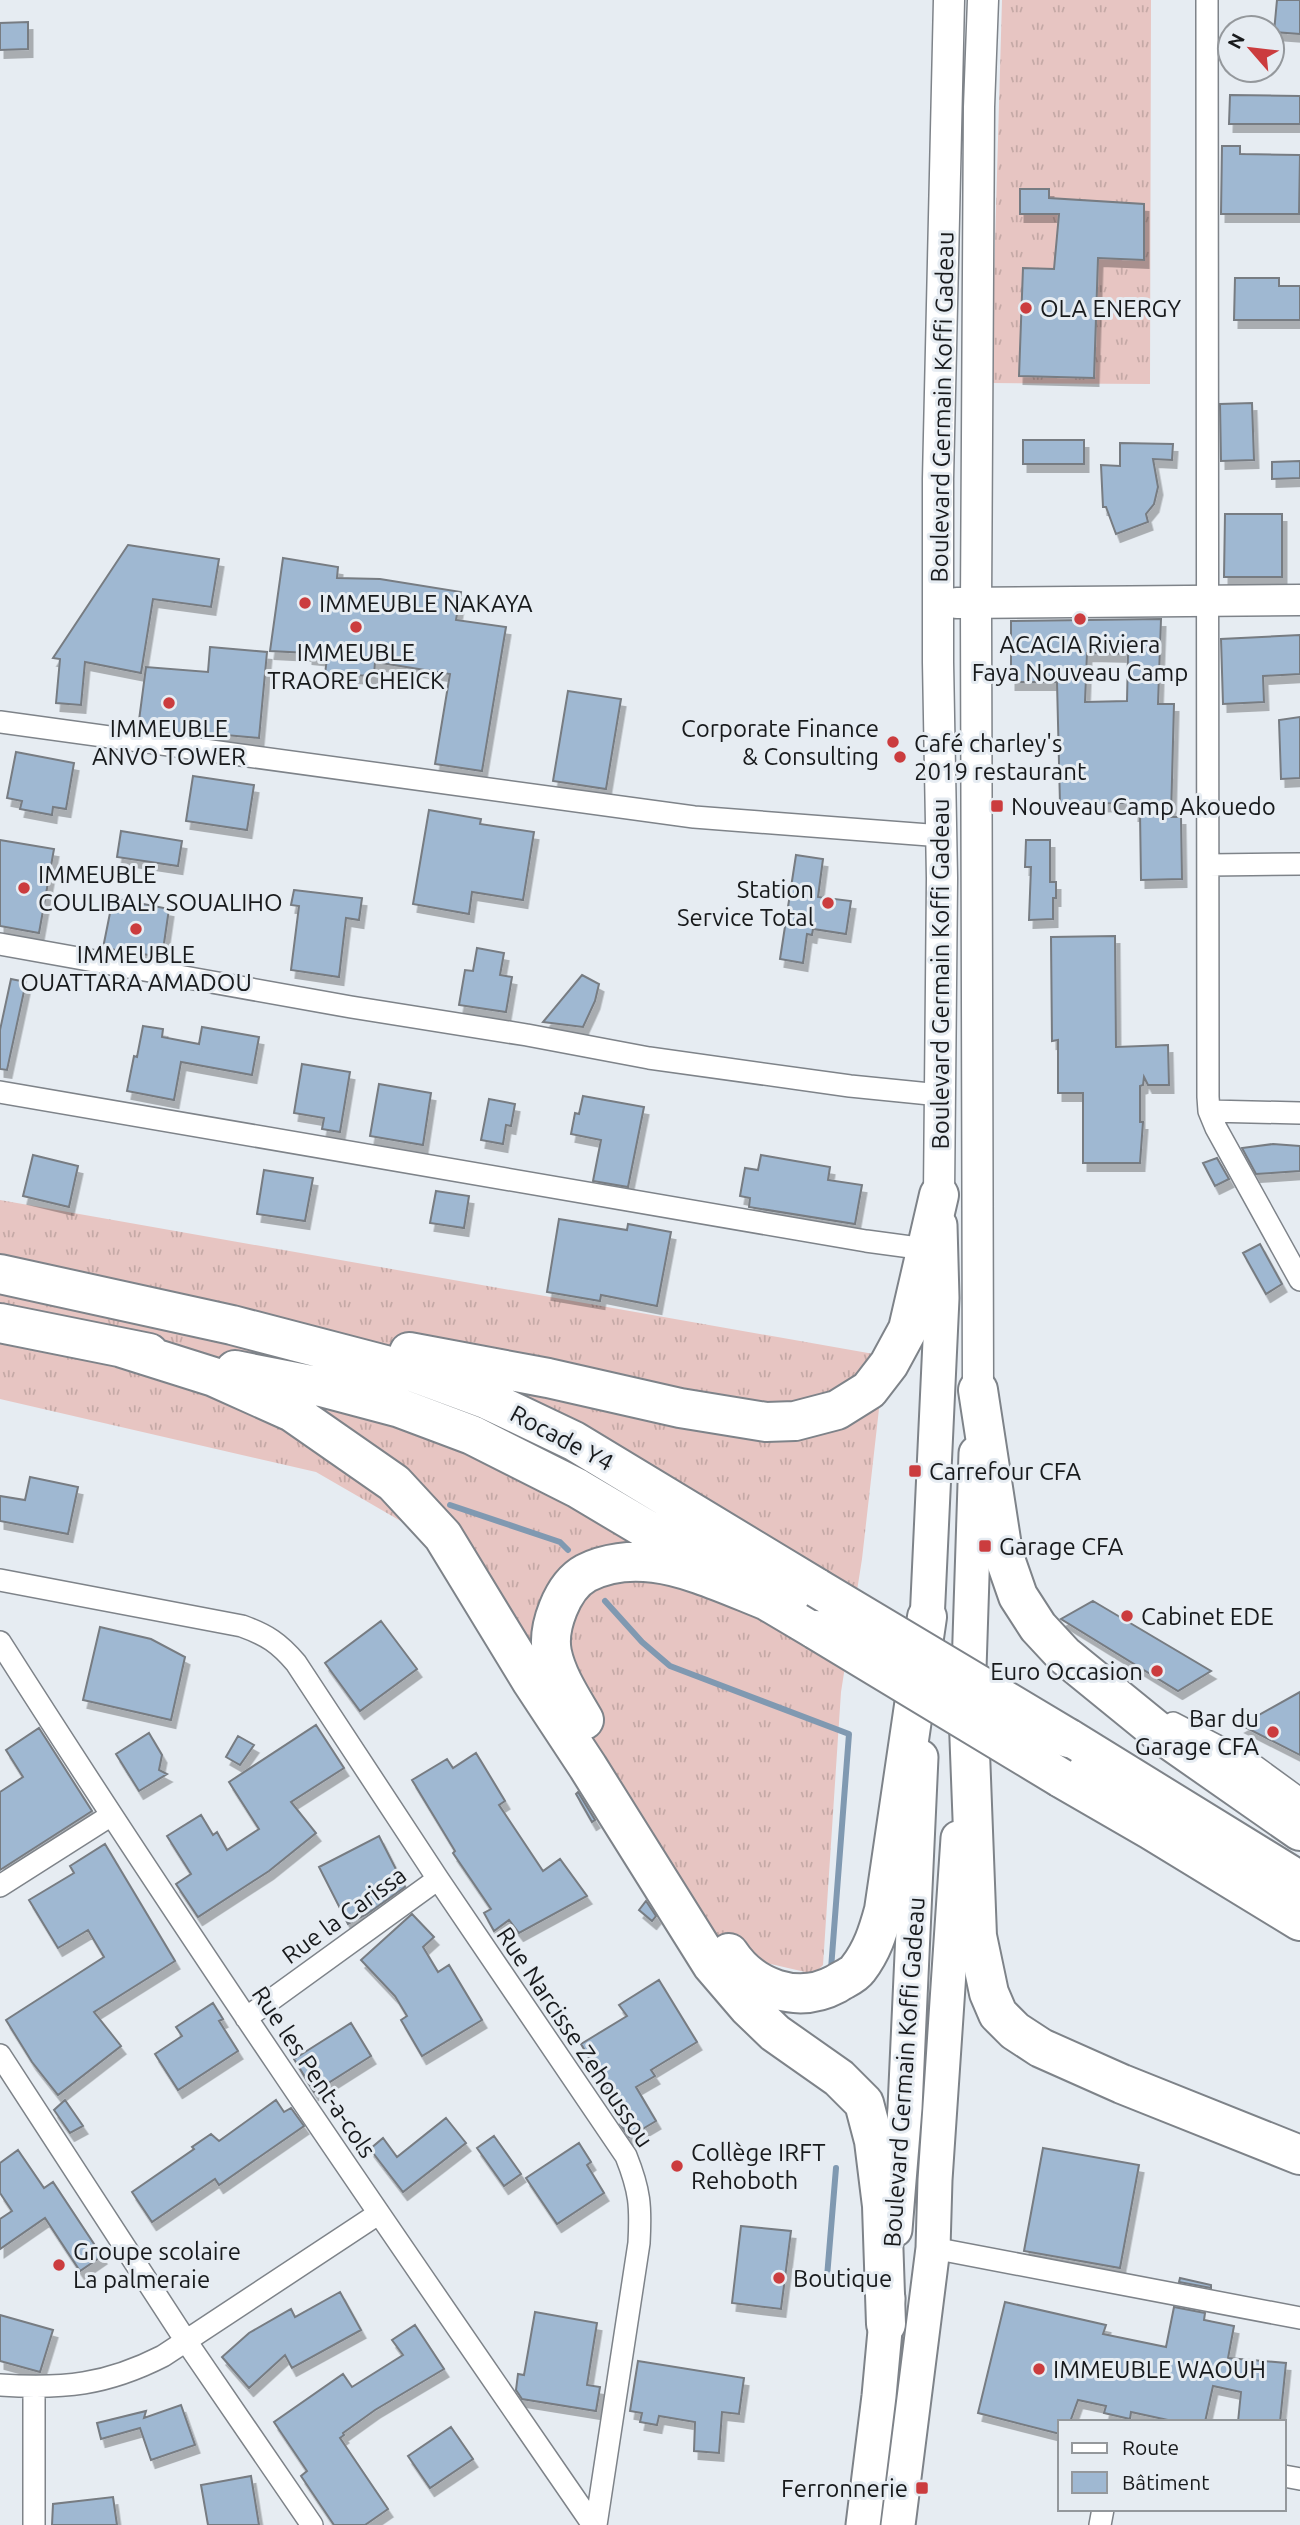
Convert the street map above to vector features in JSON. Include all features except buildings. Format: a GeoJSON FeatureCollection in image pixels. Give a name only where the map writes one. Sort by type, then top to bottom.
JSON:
{"type":"FeatureCollection","features":[{"type":"Feature","properties":{"kind":"highway"},"geometry":{"type":"LineString","coordinates":[[232,1325],[454,1360],[721,1415],[766,1422],[795,1421],[837,1410],[869,1390],[889,1364],[908,1329],[934,1250],[939,1195]]}},
{"type":"Feature","properties":{"kind":"highway","name":"Rocade Y4"},"geometry":{"type":"LineString","coordinates":[[0,1274],[232,1325],[412,1372],[488,1400],[574,1441],[1300,1881]]}},
{"type":"Feature","properties":{"kind":"highway","name":"Rocade Y4"},"geometry":{"type":"LineString","coordinates":[[0,1323],[321,1387],[400,1408],[472,1435],[576,1488],[1300,1921]]}},
{"type":"Feature","properties":{"kind":"highway"},"geometry":{"type":"LineString","coordinates":[[122,1348],[214,1377],[292,1412],[394,1483],[443,1536],[532,1682],[583,1758],[712,1965],[748,2007],[775,2033],[839,2078],[864,2103],[874,2141],[882,2206],[886,2324]]}},
{"type":"Feature","properties":{"kind":"highway"},"geometry":{"type":"LineString","coordinates":[[978,1390],[1003,1553],[1018,1595],[1038,1627],[1064,1655],[1161,1734],[1300,1831]]}},
{"type":"Feature","properties":{"kind":"highway"},"geometry":{"type":"LineString","coordinates":[[765,1600],[706,1577],[654,1563],[614,1563],[583,1574],[566,1594],[553,1618],[552,1652],[565,1688],[734,1961],[765,1987],[803,1995],[827,1989],[857,1972],[876,1941],[884,1910],[928,1617]]}},
{"type":"Feature","properties":{"kind":"highway"},"geometry":{"type":"LineString","coordinates":[[968,1700],[977,1936],[989,1993],[998,2014],[1015,2031],[1041,2048],[1122,2084],[1300,2155]]}},
{"type":"Feature","properties":{"kind":"main road","name":"Boulevard Germain Koffi Gadeau"},"geometry":{"type":"LineString","coordinates":[[939,1195],[942,836],[938,479],[949,0]]}},
{"type":"Feature","properties":{"kind":"main road","name":"Boulevard Germain Koffi Gadeau"},"geometry":{"type":"LineString","coordinates":[[898,2525],[933,2248],[935,2180],[968,1700],[973,1570],[978,1390],[976,603],[979,107],[983,0]]}},
{"type":"Feature","properties":{"kind":"main road"},"geometry":{"type":"LineString","coordinates":[[940,603],[1300,600]]}},
{"type":"Feature","properties":{"kind":"main road","name":"Boulevard Germain Koffi Gadeau"},"geometry":{"type":"LineString","coordinates":[[863,2525],[886,2324],[905,2108],[942,1298],[934,1250]]}},
{"type":"Feature","properties":{"kind":"street"},"geometry":{"type":"LineString","coordinates":[[1207,0],[1209,1111],[1300,1280]]}},
{"type":"Feature","properties":{"kind":"street"},"geometry":{"type":"LineString","coordinates":[[0,722],[694,817],[942,836]]}},
{"type":"Feature","properties":{"kind":"street"},"geometry":{"type":"LineString","coordinates":[[1209,865],[1300,864]]}},
{"type":"Feature","properties":{"kind":"street"},"geometry":{"type":"LineString","coordinates":[[0,944],[649,1058],[940,1096]]}},
{"type":"Feature","properties":{"kind":"street"},"geometry":{"type":"LineString","coordinates":[[0,1092],[934,1250]]}},
{"type":"Feature","properties":{"kind":"street"},"geometry":{"type":"LineString","coordinates":[[1209,1111],[1300,1113]]}},
{"type":"Feature","properties":{"kind":"street","name":"Rue Narcisse Zehoussou"},"geometry":{"type":"LineString","coordinates":[[0,1580],[242,1626],[263,1634],[280,1645],[296,1663],[438,1879],[626,2156],[637,2183],[641,2204],[639,2243],[595,2525]]}},
{"type":"Feature","properties":{"kind":"street","name":"Rue les Pent-a-cols"},"geometry":{"type":"LineString","coordinates":[[0,1642],[110,1816],[378,2214],[595,2525]]}},
{"type":"Feature","properties":{"kind":"street"},"geometry":{"type":"LineString","coordinates":[[1101,1686],[1252,1765],[1300,1799]]}},
{"type":"Feature","properties":{"kind":"street"},"geometry":{"type":"LineString","coordinates":[[0,1886],[110,1816]]}},
{"type":"Feature","properties":{"kind":"street","name":"Rue la Carissa"},"geometry":{"type":"LineString","coordinates":[[246,2018],[438,1879]]}},
{"type":"Feature","properties":{"kind":"street"},"geometry":{"type":"LineString","coordinates":[[0,2054],[186,2340],[312,2525]]}},
{"type":"Feature","properties":{"kind":"street"},"geometry":{"type":"LineString","coordinates":[[0,2385],[65,2386],[134,2371],[378,2214]]}},
{"type":"Feature","properties":{"kind":"street"},"geometry":{"type":"LineString","coordinates":[[933,2248],[1300,2318]]}},
{"type":"Feature","properties":{"kind":"street"},"geometry":{"type":"LineString","coordinates":[[34,2387],[34,2525]]}},
{"type":"Feature","properties":{"kind":"green space"},"geometry":{"type":"Polygon","coordinates":[[[1002,0],[1151,0],[1150,384],[991,383],[1002,0]]]}},
{"type":"Feature","properties":{"kind":"green space"},"geometry":{"type":"Polygon","coordinates":[[[0,1200],[885,1356],[862,1559],[841,1692],[823,1965],[814,1974],[714,1951],[475,1564],[316,1472],[0,1399],[0,1200]]]}},
{"type":"Feature","properties":{"kind":"waterway"},"geometry":{"type":"LineString","coordinates":[[450,1505],[560,1542],[568,1550]]}},
{"type":"Feature","properties":{"kind":"waterway"},"geometry":{"type":"LineString","coordinates":[[605,1601],[642,1642],[670,1666],[849,1734],[831,1969]]}},
{"type":"Feature","properties":{"kind":"waterway"},"geometry":{"type":"LineString","coordinates":[[827,2277],[836,2168]]}},
{"type":"Feature","properties":{"kind":"place","name":"OLA ENERGY"},"geometry":{"type":"Point","coordinates":[1026,308]}},
{"type":"Feature","properties":{"kind":"place","name":"IMMEUBLE NAKAYA"},"geometry":{"type":"Point","coordinates":[305,603]}},
{"type":"Feature","properties":{"kind":"place","name":"ACACIA Riviera Faya Nouveau Camp"},"geometry":{"type":"Point","coordinates":[1080,619]}},
{"type":"Feature","properties":{"kind":"place","name":"IMMEUBLE TRAORE CHEICK"},"geometry":{"type":"Point","coordinates":[356,627]}},
{"type":"Feature","properties":{"kind":"place","name":"IMMEUBLE ANVO TOWER"},"geometry":{"type":"Point","coordinates":[169,703]}},
{"type":"Feature","properties":{"kind":"place","name":"Corporate Finance & Consulting"},"geometry":{"type":"Point","coordinates":[893,742]}},
{"type":"Feature","properties":{"kind":"place","name":"Café charley's 2019 restaurant"},"geometry":{"type":"Point","coordinates":[900,757]}},
{"type":"Feature","properties":{"kind":"place","name":"Nouveau Camp Akouedo"},"geometry":{"type":"Point","coordinates":[997,806]}},
{"type":"Feature","properties":{"kind":"place","name":"IMMEUBLE COULIBALY SOUALIHO"},"geometry":{"type":"Point","coordinates":[24,888]}},
{"type":"Feature","properties":{"kind":"place","name":"Station Service Total"},"geometry":{"type":"Point","coordinates":[828,903]}},
{"type":"Feature","properties":{"kind":"place","name":"IMMEUBLE OUATTARA AMADOU"},"geometry":{"type":"Point","coordinates":[136,929]}},
{"type":"Feature","properties":{"kind":"place","name":"Carrefour CFA"},"geometry":{"type":"Point","coordinates":[915,1471]}},
{"type":"Feature","properties":{"kind":"place","name":"Garage CFA"},"geometry":{"type":"Point","coordinates":[985,1546]}},
{"type":"Feature","properties":{"kind":"place","name":"Cabinet EDE"},"geometry":{"type":"Point","coordinates":[1127,1616]}},
{"type":"Feature","properties":{"kind":"place","name":"Euro Occasion"},"geometry":{"type":"Point","coordinates":[1157,1671]}},
{"type":"Feature","properties":{"kind":"place","name":"Bar du Garage CFA"},"geometry":{"type":"Point","coordinates":[1273,1732]}},
{"type":"Feature","properties":{"kind":"place","name":"Collège IRFT Rehoboth"},"geometry":{"type":"Point","coordinates":[677,2166]}},
{"type":"Feature","properties":{"kind":"place","name":"Groupe scolaire La palmeraie"},"geometry":{"type":"Point","coordinates":[59,2265]}},
{"type":"Feature","properties":{"kind":"place","name":"Boutique"},"geometry":{"type":"Point","coordinates":[779,2278]}},
{"type":"Feature","properties":{"kind":"place","name":"IMMEUBLE WAOUH"},"geometry":{"type":"Point","coordinates":[1039,2369]}},
{"type":"Feature","properties":{"kind":"place","name":"Ferronnerie"},"geometry":{"type":"Point","coordinates":[922,2488]}}]}
